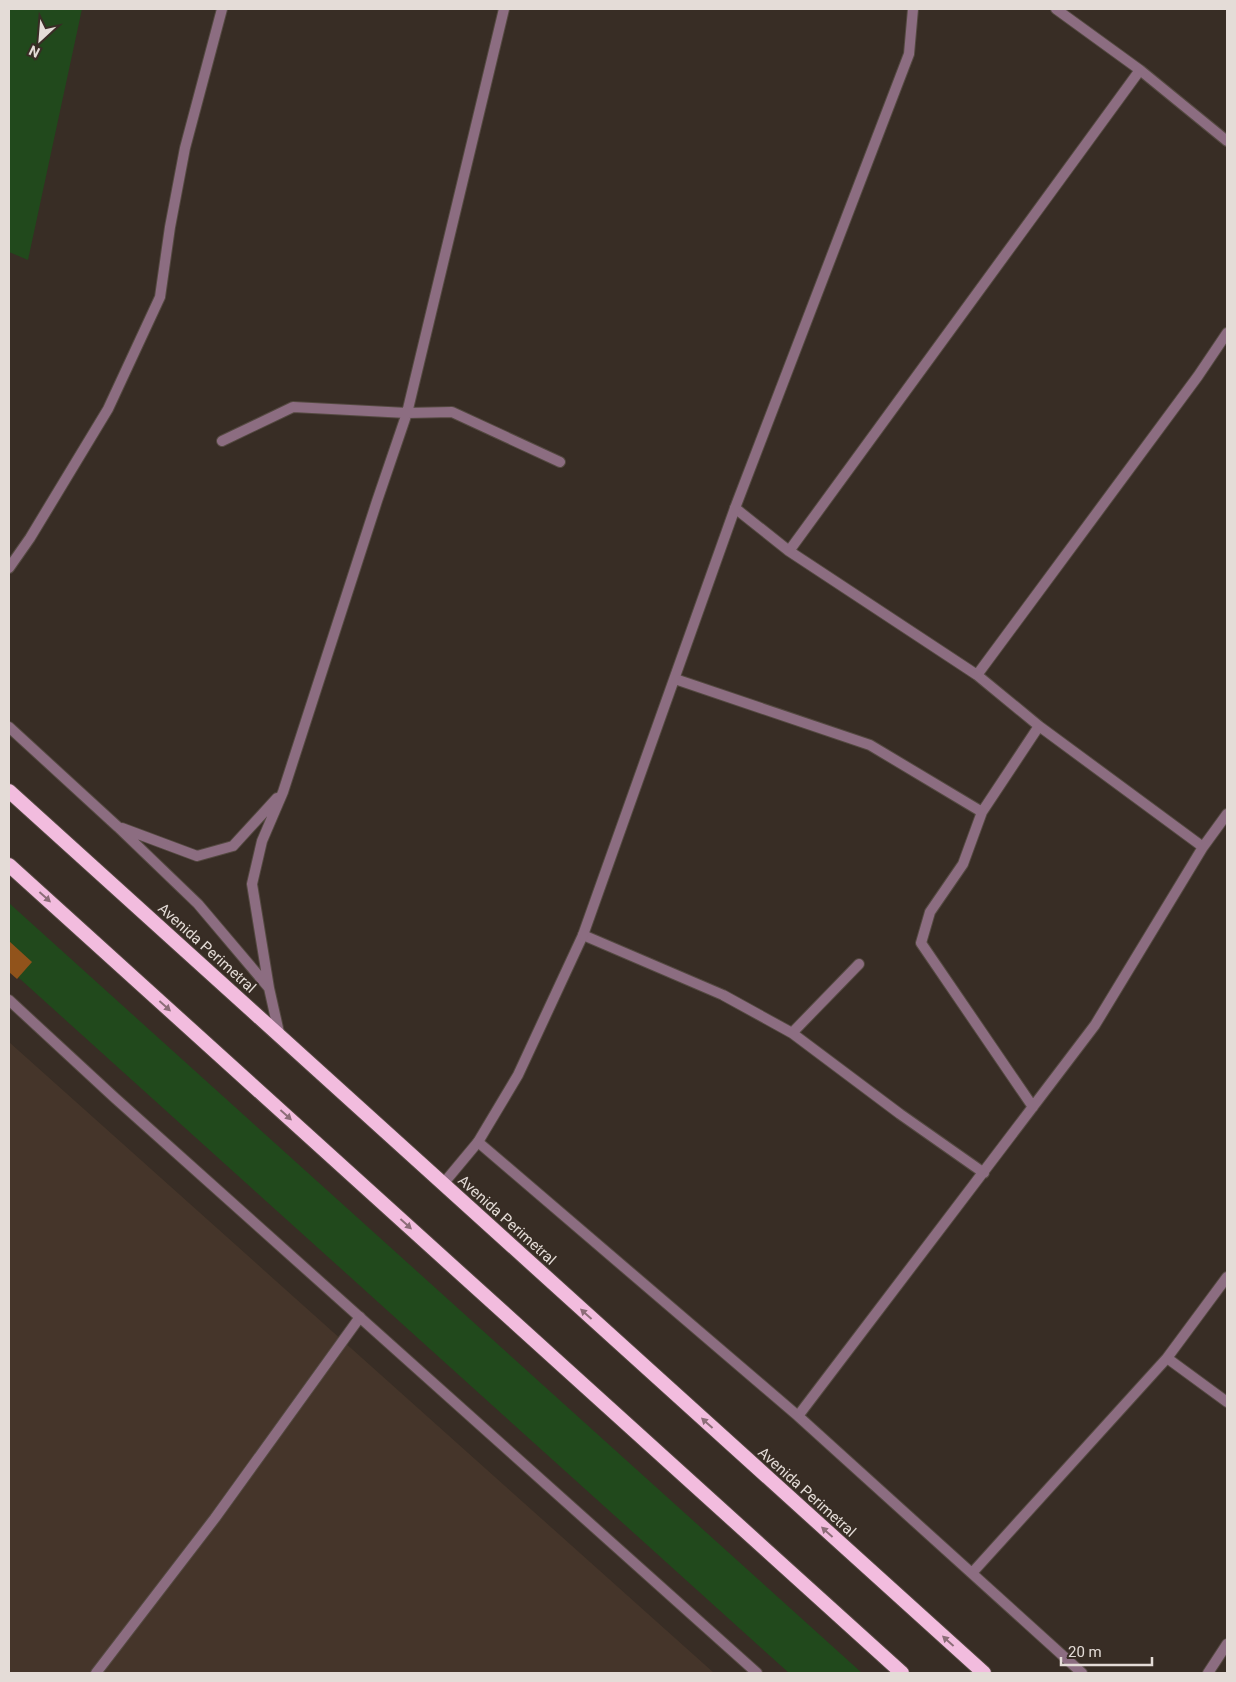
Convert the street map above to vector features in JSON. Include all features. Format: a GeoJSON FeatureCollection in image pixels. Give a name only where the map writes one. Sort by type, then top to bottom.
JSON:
{"type":"FeatureCollection","features":[{"type":"Feature","properties":{"kind":"highway","name":"Avenida Perimetral"},"geometry":{"type":"LineString","coordinates":[[9,791],[984,1673]]}},
{"type":"Feature","properties":{"kind":"highway"},"geometry":{"type":"LineString","coordinates":[[9,865],[902,1673]]}},
{"type":"Feature","properties":{"kind":"street"},"geometry":{"type":"LineString","coordinates":[[280,1037],[269,988],[252,884],[262,841],[283,792],[407,414],[504,9]]}},
{"type":"Feature","properties":{"kind":"street"},"geometry":{"type":"LineString","coordinates":[[443,1184],[478,1142],[518,1075],[583,935],[735,508],[908,54],[913,9]]}},
{"type":"Feature","properties":{"kind":"street"},"geometry":{"type":"LineString","coordinates":[[1056,9],[1140,70],[1227,141]]}},
{"type":"Feature","properties":{"kind":"street"},"geometry":{"type":"LineString","coordinates":[[9,568],[30,538],[108,409],[160,297],[170,227],[185,148],[219,11]]}},
{"type":"Feature","properties":{"kind":"street"},"geometry":{"type":"LineString","coordinates":[[790,551],[1140,70]]}},
{"type":"Feature","properties":{"kind":"street"},"geometry":{"type":"LineString","coordinates":[[977,674],[1192,384],[1227,333]]}},
{"type":"Feature","properties":{"kind":"street"},"geometry":{"type":"LineString","coordinates":[[222,441],[293,407],[407,414],[452,412],[560,462]]}},
{"type":"Feature","properties":{"kind":"street"},"geometry":{"type":"LineString","coordinates":[[735,508],[790,551],[977,674],[1039,726],[1203,847]]}},
{"type":"Feature","properties":{"kind":"street"},"geometry":{"type":"LineString","coordinates":[[675,679],[870,745],[982,812]]}},
{"type":"Feature","properties":{"kind":"street"},"geometry":{"type":"LineString","coordinates":[[1032,1107],[921,943],[930,912],[963,864],[982,812],[1039,726]]}},
{"type":"Feature","properties":{"kind":"street"},"geometry":{"type":"LineString","coordinates":[[9,727],[118,826],[198,904],[269,988]]}},
{"type":"Feature","properties":{"kind":"street"},"geometry":{"type":"LineString","coordinates":[[118,826],[197,856],[233,846],[283,792]]}},
{"type":"Feature","properties":{"kind":"street"},"geometry":{"type":"LineString","coordinates":[[798,1416],[1095,1025],[1203,847],[1227,814]]}},
{"type":"Feature","properties":{"kind":"street"},"geometry":{"type":"LineString","coordinates":[[583,935],[723,995],[792,1033],[900,1114],[984,1173]]}},
{"type":"Feature","properties":{"kind":"street"},"geometry":{"type":"LineString","coordinates":[[792,1033],[859,964]]}},
{"type":"Feature","properties":{"kind":"street"},"geometry":{"type":"LineString","coordinates":[[9,1000],[115,1098],[757,1673]]}},
{"type":"Feature","properties":{"kind":"street"},"geometry":{"type":"LineString","coordinates":[[478,1142],[798,1416],[1082,1673]]}},
{"type":"Feature","properties":{"kind":"street"},"geometry":{"type":"LineString","coordinates":[[972,1573],[1167,1358],[1227,1277]]}},
{"type":"Feature","properties":{"kind":"street"},"geometry":{"type":"LineString","coordinates":[[96,1673],[215,1518],[360,1317]]}},
{"type":"Feature","properties":{"kind":"street"},"geometry":{"type":"LineString","coordinates":[[1167,1358],[1227,1402]]}},
{"type":"Feature","properties":{"kind":"street"},"geometry":{"type":"LineString","coordinates":[[1208,1673],[1227,1644]]}},
{"type":"Feature","properties":{"kind":"shaded area"},"geometry":{"type":"Polygon","coordinates":[[[9,1042],[343,1341],[714,1673],[9,1673],[9,1042]]]}},
{"type":"Feature","properties":{"kind":"green space"},"geometry":{"type":"Polygon","coordinates":[[[9,9],[82,9],[28,260],[9,252],[9,9]]]}},
{"type":"Feature","properties":{"kind":"green space"},"geometry":{"type":"Polygon","coordinates":[[[9,903],[862,1673],[789,1673],[9,969],[9,903]]]}},
{"type":"Feature","properties":{"kind":"building"},"geometry":{"type":"Polygon","coordinates":[[[9,941],[32,962],[17,979],[9,972],[9,941]]]}}]}
